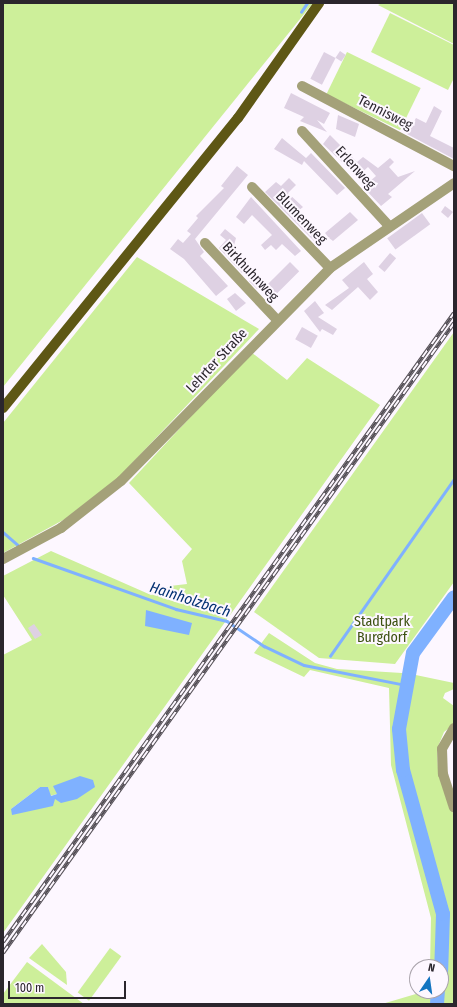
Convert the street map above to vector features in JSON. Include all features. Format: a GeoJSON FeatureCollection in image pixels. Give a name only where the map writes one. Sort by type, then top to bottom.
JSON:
{"type":"FeatureCollection","features":[{"type":"Feature","properties":{"kind":"main road"},"geometry":{"type":"LineString","coordinates":[[3,408],[238,118],[319,3]]}},
{"type":"Feature","properties":{"kind":"street","name":"Tennisweg"},"geometry":{"type":"LineString","coordinates":[[302,86],[454,166]]}},
{"type":"Feature","properties":{"kind":"street","name":"Erlenweg"},"geometry":{"type":"LineString","coordinates":[[302,131],[388,225]]}},
{"type":"Feature","properties":{"kind":"street","name":"Lehrter Straße"},"geometry":{"type":"LineString","coordinates":[[3,559],[61,528],[121,481],[276,319],[330,268],[388,225],[454,183]]}},
{"type":"Feature","properties":{"kind":"street","name":"Blumenweg"},"geometry":{"type":"LineString","coordinates":[[252,187],[330,268]]}},
{"type":"Feature","properties":{"kind":"street","name":"Birkhuhnweg"},"geometry":{"type":"LineString","coordinates":[[204,243],[276,319]]}},
{"type":"Feature","properties":{"kind":"street"},"geometry":{"type":"LineString","coordinates":[[454,728],[448,733],[442,749],[443,774],[454,807]]}},
{"type":"Feature","properties":{"kind":"green space"},"geometry":{"type":"Polygon","coordinates":[[[3,3],[313,3],[3,387],[3,3]]]}},
{"type":"Feature","properties":{"kind":"green space"},"geometry":{"type":"Polygon","coordinates":[[[382,3],[454,3],[454,44],[378,5],[382,3]]]}},
{"type":"Feature","properties":{"kind":"green space"},"geometry":{"type":"Polygon","coordinates":[[[390,13],[454,45],[454,78],[448,90],[371,52],[390,13]]]}},
{"type":"Feature","properties":{"kind":"green space"},"geometry":{"type":"Polygon","coordinates":[[[347,52],[421,88],[400,130],[326,94],[347,52]]]}},
{"type":"Feature","properties":{"kind":"green space"},"geometry":{"type":"Polygon","coordinates":[[[137,257],[259,329],[118,478],[65,519],[3,553],[3,423],[137,257]]]}},
{"type":"Feature","properties":{"kind":"green space","name":"Stadtpark Burgdorf"},"geometry":{"type":"Polygon","coordinates":[[[454,332],[454,582],[395,664],[319,658],[254,612],[454,332]]]}},
{"type":"Feature","properties":{"kind":"green space"},"geometry":{"type":"Polygon","coordinates":[[[251,352],[287,380],[307,358],[380,405],[3,933],[3,655],[32,640],[3,595],[3,576],[51,551],[151,595],[170,586],[187,584],[182,561],[192,549],[129,483],[251,352]],[[40,787],[11,809],[55,799],[57,794],[50,796],[48,787],[40,787]]]}},
{"type":"Feature","properties":{"kind":"green space"},"geometry":{"type":"Polygon","coordinates":[[[269,633],[315,663],[337,669],[402,673],[396,741],[440,915],[438,959],[430,959],[431,918],[391,765],[389,688],[310,670],[304,677],[254,653],[269,633]]]}},
{"type":"Feature","properties":{"kind":"green space"},"geometry":{"type":"Polygon","coordinates":[[[411,674],[454,683],[454,689],[445,693],[443,698],[454,706],[454,724],[444,732],[437,749],[438,768],[454,816],[454,1004],[442,1004],[443,999],[449,999],[449,959],[447,959],[445,897],[406,761],[404,723],[411,674]]]}},
{"type":"Feature","properties":{"kind":"green space"},"geometry":{"type":"Polygon","coordinates":[[[42,944],[66,972],[67,985],[29,958],[42,944]]]}},
{"type":"Feature","properties":{"kind":"green space"},"geometry":{"type":"Polygon","coordinates":[[[110,948],[121,956],[89,1001],[78,992],[110,948]]]}},
{"type":"Feature","properties":{"kind":"green space"},"geometry":{"type":"Polygon","coordinates":[[[27,962],[84,1004],[3,1004],[3,994],[27,962]]]}},
{"type":"Feature","properties":{"kind":"green space"},"geometry":{"type":"Polygon","coordinates":[[[409,996],[409,999],[434,999],[433,1004],[382,1004],[409,996]]]}},
{"type":"Feature","properties":{"kind":"water"},"geometry":{"type":"Polygon","coordinates":[[[146,610],[192,623],[189,635],[145,626],[146,610]]]}},
{"type":"Feature","properties":{"kind":"water"},"geometry":{"type":"Polygon","coordinates":[[[80,776],[93,780],[95,787],[77,799],[61,803],[55,799],[53,806],[12,815],[11,809],[40,787],[48,787],[51,796],[57,794],[53,786],[80,776]]]}},
{"type":"Feature","properties":{"kind":"building"},"geometry":{"type":"Polygon","coordinates":[[[340,51],[346,55],[341,62],[336,58],[340,51]]]}},
{"type":"Feature","properties":{"kind":"building"},"geometry":{"type":"Polygon","coordinates":[[[324,52],[336,58],[322,85],[310,79],[324,52]]]}},
{"type":"Feature","properties":{"kind":"building"},"geometry":{"type":"Polygon","coordinates":[[[291,93],[330,113],[324,124],[317,120],[327,132],[300,121],[304,117],[284,108],[291,93]]]}},
{"type":"Feature","properties":{"kind":"building"},"geometry":{"type":"Polygon","coordinates":[[[434,106],[442,111],[430,136],[454,148],[454,159],[407,134],[416,118],[426,123],[434,106]]]}},
{"type":"Feature","properties":{"kind":"building"},"geometry":{"type":"Polygon","coordinates":[[[338,115],[359,124],[355,137],[336,129],[338,115]]]}},
{"type":"Feature","properties":{"kind":"building"},"geometry":{"type":"Polygon","coordinates":[[[330,135],[357,162],[363,157],[378,168],[390,158],[394,162],[389,167],[398,177],[415,171],[388,194],[392,197],[381,206],[363,187],[376,176],[368,167],[357,177],[323,144],[330,135]]]}},
{"type":"Feature","properties":{"kind":"building"},"geometry":{"type":"Polygon","coordinates":[[[282,138],[306,158],[311,153],[345,188],[337,195],[304,161],[302,165],[274,149],[282,138]]]}},
{"type":"Feature","properties":{"kind":"building"},"geometry":{"type":"Polygon","coordinates":[[[237,166],[248,175],[195,239],[204,252],[200,256],[228,286],[216,296],[184,259],[170,249],[178,239],[183,243],[191,234],[187,231],[198,218],[196,216],[224,188],[221,186],[237,166]]]}},
{"type":"Feature","properties":{"kind":"building"},"geometry":{"type":"Polygon","coordinates":[[[289,178],[296,185],[288,193],[303,207],[297,212],[318,236],[314,241],[265,192],[276,182],[281,186],[289,178]]]}},
{"type":"Feature","properties":{"kind":"building"},"geometry":{"type":"Polygon","coordinates":[[[251,197],[301,251],[295,256],[282,244],[276,250],[271,245],[265,250],[261,245],[272,235],[252,215],[244,224],[236,217],[251,197]]]}},
{"type":"Feature","properties":{"kind":"building"},"geometry":{"type":"Polygon","coordinates":[[[445,206],[453,212],[448,218],[441,212],[445,206]]]}},
{"type":"Feature","properties":{"kind":"building"},"geometry":{"type":"Polygon","coordinates":[[[350,212],[358,220],[333,241],[325,233],[350,212]]]}},
{"type":"Feature","properties":{"kind":"building"},"geometry":{"type":"Polygon","coordinates":[[[422,213],[430,224],[395,250],[387,238],[422,213]]]}},
{"type":"Feature","properties":{"kind":"building"},"geometry":{"type":"Polygon","coordinates":[[[225,229],[236,238],[233,249],[250,266],[242,273],[219,248],[226,240],[220,235],[225,229]]]}},
{"type":"Feature","properties":{"kind":"building"},"geometry":{"type":"Polygon","coordinates":[[[390,253],[396,258],[385,272],[378,267],[390,253]]]}},
{"type":"Feature","properties":{"kind":"building"},"geometry":{"type":"Polygon","coordinates":[[[290,262],[299,271],[275,295],[266,286],[290,262]]]}},
{"type":"Feature","properties":{"kind":"building"},"geometry":{"type":"Polygon","coordinates":[[[364,262],[373,274],[367,279],[378,292],[370,300],[358,287],[332,310],[325,305],[349,288],[342,280],[364,262]]]}},
{"type":"Feature","properties":{"kind":"building"},"geometry":{"type":"Polygon","coordinates":[[[254,277],[261,286],[257,289],[249,281],[254,277]]]}},
{"type":"Feature","properties":{"kind":"building"},"geometry":{"type":"Polygon","coordinates":[[[235,293],[246,303],[236,311],[227,299],[235,293]]]}},
{"type":"Feature","properties":{"kind":"building"},"geometry":{"type":"Polygon","coordinates":[[[315,301],[324,313],[318,317],[337,329],[333,335],[322,329],[320,332],[304,311],[315,301]]]}},
{"type":"Feature","properties":{"kind":"building"},"geometry":{"type":"Polygon","coordinates":[[[302,327],[318,336],[311,348],[295,339],[302,327]]]}},
{"type":"Feature","properties":{"kind":"building"},"geometry":{"type":"Polygon","coordinates":[[[34,624],[42,635],[35,639],[28,628],[34,624]]]}},
{"type":"Feature","properties":{"kind":"waterway"},"geometry":{"type":"LineString","coordinates":[[301,12],[307,3]]}},
{"type":"Feature","properties":{"kind":"waterway"},"geometry":{"type":"LineString","coordinates":[[330,656],[454,479]]}},
{"type":"Feature","properties":{"kind":"waterway","name":"Hainholzbach"},"geometry":{"type":"LineString","coordinates":[[3,532],[18,545]]}},
{"type":"Feature","properties":{"kind":"waterway","name":"Hainholzbach"},"geometry":{"type":"LineString","coordinates":[[33,558],[176,609],[227,621],[264,646],[304,665],[406,685]]}},
{"type":"Feature","properties":{"kind":"waterway"},"geometry":{"type":"LineString","coordinates":[[442,959],[443,914],[403,770],[399,729],[413,653],[454,597]]}},
{"type":"Feature","properties":{"kind":"waterway"},"geometry":{"type":"LineString","coordinates":[[437,999],[437,1004]]}},
{"type":"Feature","properties":{"kind":"railway"},"geometry":{"type":"LineString","coordinates":[[3,942],[454,313]]}},
{"type":"Feature","properties":{"kind":"railway"},"geometry":{"type":"LineString","coordinates":[[3,953],[454,323]]}}]}
